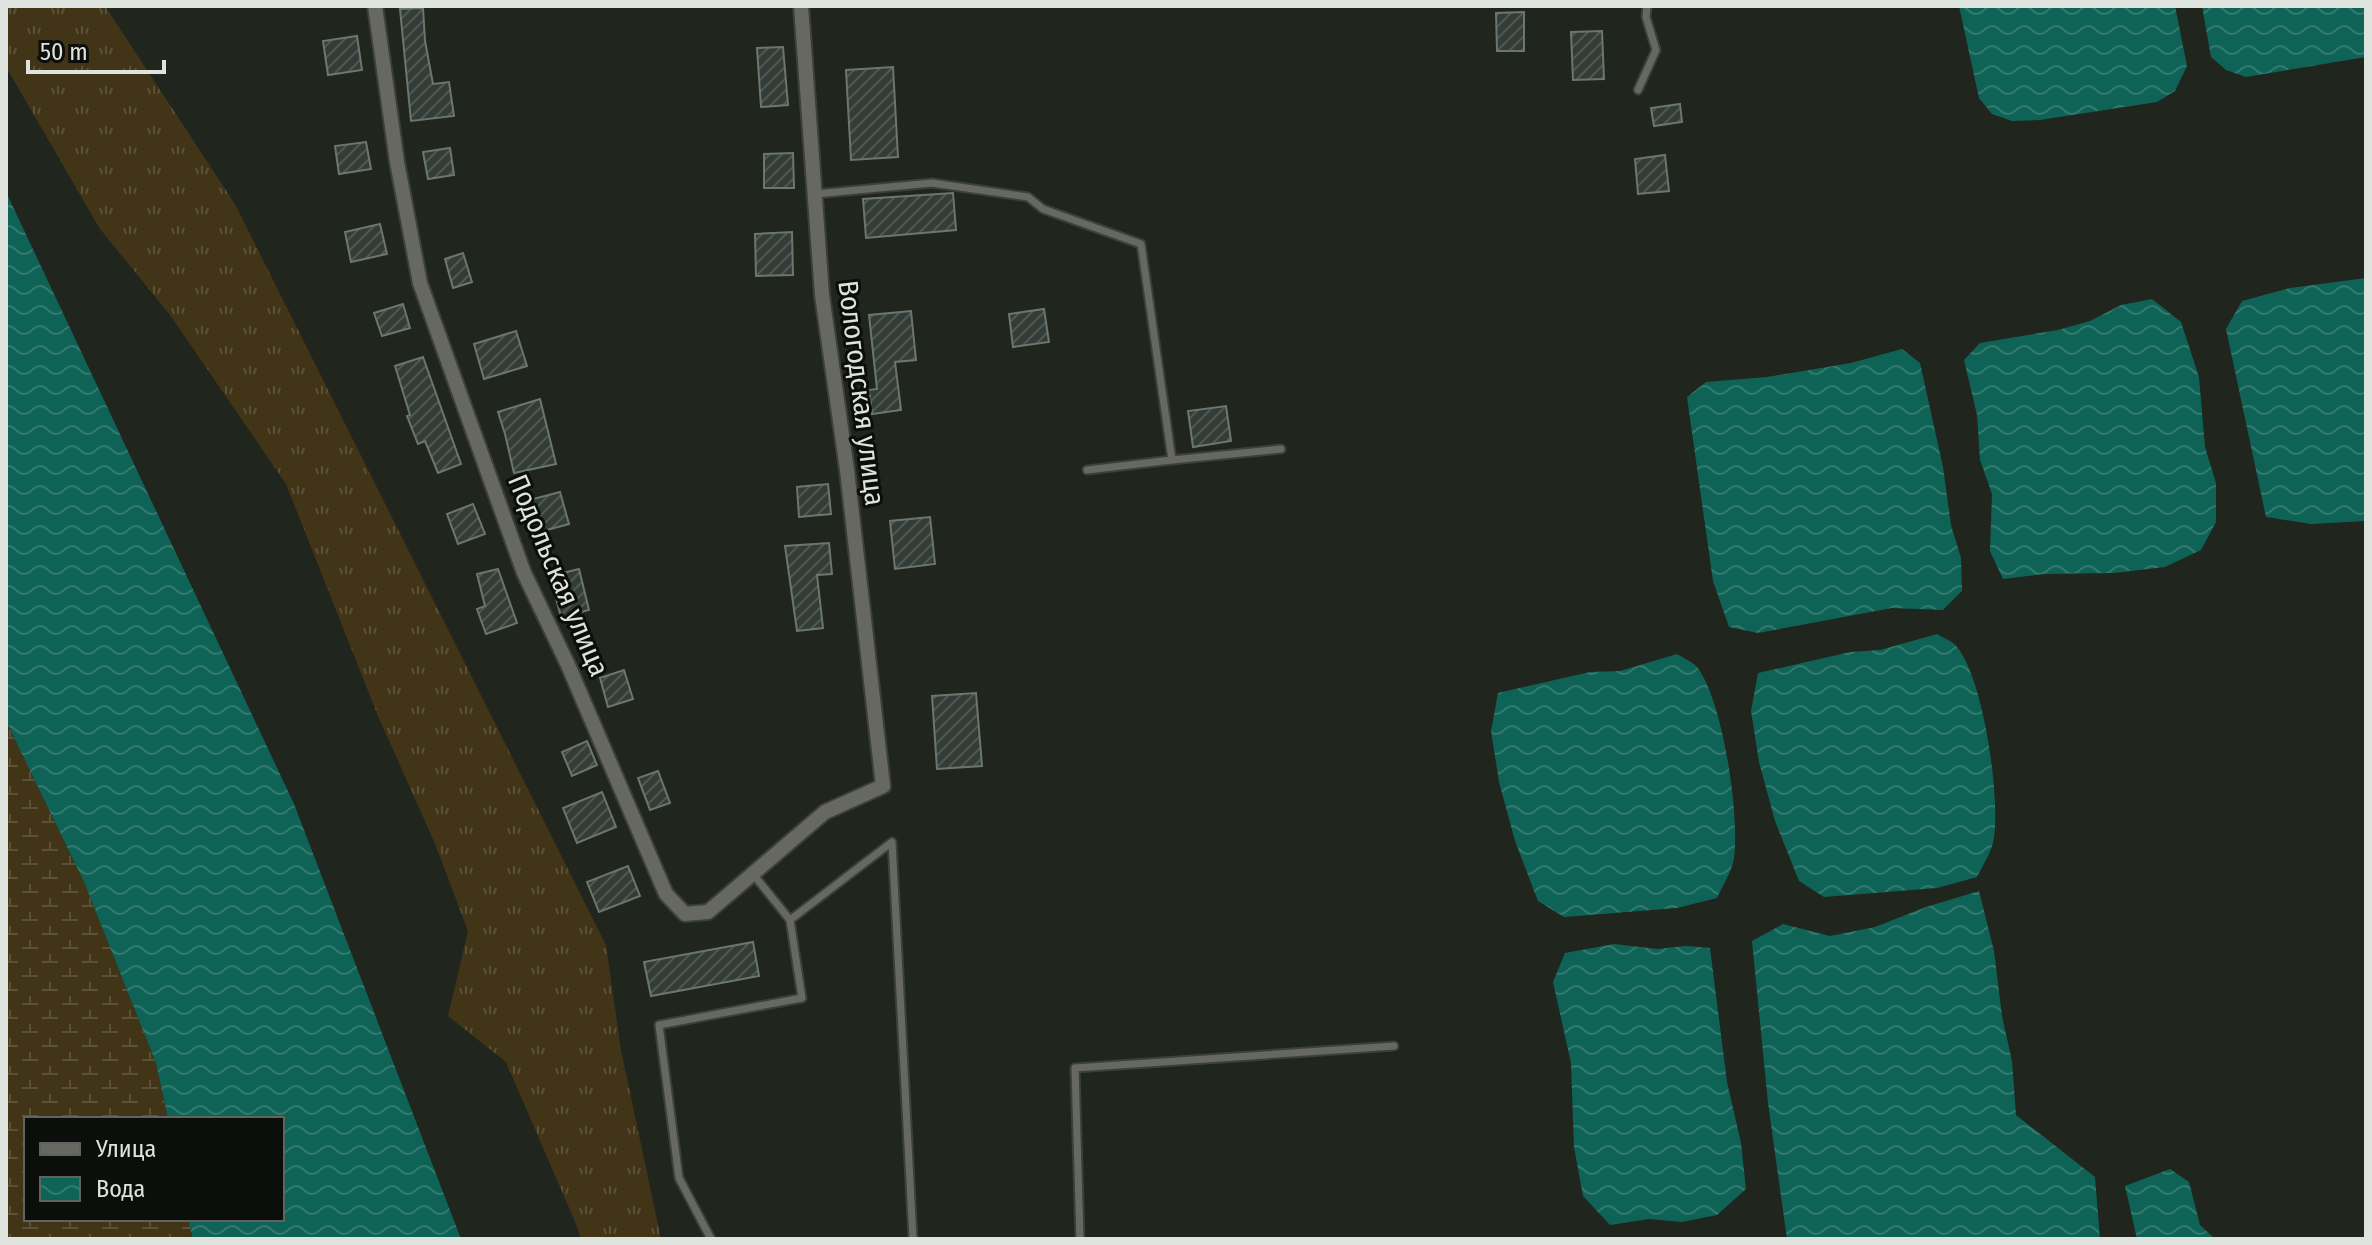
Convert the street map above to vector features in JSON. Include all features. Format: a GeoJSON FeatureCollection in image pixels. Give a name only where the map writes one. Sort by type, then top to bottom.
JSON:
{"type":"FeatureCollection","features":[{"type":"Feature","properties":{"kind":"street","name":"Подольская улица"},"geometry":{"type":"LineString","coordinates":[[375,6],[397,162],[420,283],[524,573],[568,665],[666,894],[685,914],[708,912],[825,812],[883,786]]}},
{"type":"Feature","properties":{"kind":"street","name":"Вологодская улица"},"geometry":{"type":"LineString","coordinates":[[801,6],[822,295],[847,470],[883,786]]}},
{"type":"Feature","properties":{"kind":"lane"},"geometry":{"type":"LineString","coordinates":[[1638,90],[1656,50],[1646,17],[1647,6]]}},
{"type":"Feature","properties":{"kind":"lane"},"geometry":{"type":"LineString","coordinates":[[815,194],[932,183],[1028,197],[1043,209],[1141,244],[1172,460]]}},
{"type":"Feature","properties":{"kind":"lane"},"geometry":{"type":"LineString","coordinates":[[1087,470],[1281,449]]}},
{"type":"Feature","properties":{"kind":"lane"},"geometry":{"type":"LineString","coordinates":[[790,920],[892,842],[913,1239]]}},
{"type":"Feature","properties":{"kind":"lane"},"geometry":{"type":"LineString","coordinates":[[711,1239],[679,1178],[659,1025],[802,998],[790,920],[753,874]]}},
{"type":"Feature","properties":{"kind":"lane"},"geometry":{"type":"LineString","coordinates":[[1080,1239],[1075,1068],[1394,1046]]}},
{"type":"Feature","properties":{"kind":"green space"},"geometry":{"type":"Polygon","coordinates":[[[6,6],[105,6],[235,204],[606,945],[621,1050],[661,1239],[581,1239],[506,1062],[448,1016],[468,931],[436,846],[378,716],[286,484],[170,315],[100,229],[6,67],[6,6]]]}},
{"type":"Feature","properties":{"kind":"green space"},"geometry":{"type":"Polygon","coordinates":[[[6,721],[84,882],[156,1063],[168,1117],[24,1117],[24,1221],[188,1221],[193,1239],[6,1239],[6,721]]]}},
{"type":"Feature","properties":{"kind":"water"},"geometry":{"type":"Polygon","coordinates":[[[1959,6],[2175,6],[2187,66],[2175,91],[2157,102],[2040,120],[2012,121],[1992,114],[1979,98],[1959,6]]]}},
{"type":"Feature","properties":{"kind":"water"},"geometry":{"type":"Polygon","coordinates":[[[2202,6],[2366,6],[2366,57],[2246,77],[2226,70],[2211,57],[2202,6]]]}},
{"type":"Feature","properties":{"kind":"water"},"geometry":{"type":"Polygon","coordinates":[[[6,192],[294,804],[461,1239],[193,1239],[188,1221],[284,1221],[284,1117],[168,1117],[156,1063],[84,882],[6,721],[6,192]]]}},
{"type":"Feature","properties":{"kind":"water"},"geometry":{"type":"Polygon","coordinates":[[[2366,278],[2366,521],[2311,524],[2266,517],[2226,329],[2242,301],[2290,288],[2366,278]]]}},
{"type":"Feature","properties":{"kind":"water"},"geometry":{"type":"Polygon","coordinates":[[[2152,299],[2181,322],[2199,377],[2205,447],[2216,483],[2216,522],[2201,550],[2165,567],[2003,579],[1990,551],[1992,494],[1980,460],[1977,415],[1964,360],[1980,343],[2058,330],[2090,321],[2121,305],[2152,299]]]}},
{"type":"Feature","properties":{"kind":"water"},"geometry":{"type":"Polygon","coordinates":[[[1902,349],[1920,363],[1943,467],[1951,525],[1961,558],[1962,591],[1943,610],[1892,608],[1758,633],[1729,627],[1713,581],[1687,397],[1706,382],[1767,377],[1851,363],[1902,349]]]}},
{"type":"Feature","properties":{"kind":"water"},"geometry":{"type":"Polygon","coordinates":[[[1937,634],[1955,645],[1967,663],[1982,711],[1995,795],[1994,838],[1989,853],[1977,877],[1937,888],[1824,897],[1799,881],[1775,821],[1759,762],[1751,711],[1758,673],[1850,652],[1880,650],[1937,634]]]}},
{"type":"Feature","properties":{"kind":"water"},"geometry":{"type":"Polygon","coordinates":[[[1677,654],[1695,665],[1706,683],[1722,731],[1734,816],[1734,858],[1729,873],[1717,898],[1677,908],[1564,917],[1538,901],[1515,841],[1499,782],[1491,731],[1498,693],[1590,672],[1620,671],[1677,654]]]}},
{"type":"Feature","properties":{"kind":"water"},"geometry":{"type":"Polygon","coordinates":[[[1979,891],[1994,951],[2002,1016],[2012,1061],[2016,1115],[2095,1177],[2100,1239],[1787,1239],[1768,1103],[1752,941],[1783,924],[1830,936],[1875,927],[1979,891]]]}},
{"type":"Feature","properties":{"kind":"water"},"geometry":{"type":"Polygon","coordinates":[[[1614,944],[1657,949],[1686,946],[1710,948],[1727,1082],[1741,1143],[1746,1189],[1717,1215],[1682,1222],[1649,1219],[1610,1225],[1583,1196],[1574,1147],[1571,1063],[1553,982],[1565,953],[1614,944]]]}},
{"type":"Feature","properties":{"kind":"water"},"geometry":{"type":"Polygon","coordinates":[[[2170,1169],[2189,1182],[2200,1225],[2215,1239],[2137,1239],[2125,1186],[2170,1169]]]}},
{"type":"Feature","properties":{"kind":"building"},"geometry":{"type":"Polygon","coordinates":[[[423,8],[433,84],[449,82],[454,116],[411,121],[400,9],[423,8]]]}},
{"type":"Feature","properties":{"kind":"building"},"geometry":{"type":"Polygon","coordinates":[[[1524,12],[1524,51],[1497,51],[1496,13],[1524,12]]]}},
{"type":"Feature","properties":{"kind":"building"},"geometry":{"type":"Polygon","coordinates":[[[1602,31],[1604,79],[1573,80],[1571,32],[1602,31]]]}},
{"type":"Feature","properties":{"kind":"building"},"geometry":{"type":"Polygon","coordinates":[[[357,36],[362,70],[328,75],[323,41],[357,36]]]}},
{"type":"Feature","properties":{"kind":"building"},"geometry":{"type":"Polygon","coordinates":[[[783,47],[788,105],[761,107],[757,48],[783,47]]]}},
{"type":"Feature","properties":{"kind":"building"},"geometry":{"type":"Polygon","coordinates":[[[893,67],[898,157],[851,160],[846,70],[893,67]]]}},
{"type":"Feature","properties":{"kind":"building"},"geometry":{"type":"Polygon","coordinates":[[[1680,104],[1682,122],[1654,126],[1651,108],[1680,104]]]}},
{"type":"Feature","properties":{"kind":"building"},"geometry":{"type":"Polygon","coordinates":[[[366,142],[371,169],[339,174],[335,146],[366,142]]]}},
{"type":"Feature","properties":{"kind":"building"},"geometry":{"type":"Polygon","coordinates":[[[450,148],[454,175],[428,179],[423,152],[450,148]]]}},
{"type":"Feature","properties":{"kind":"building"},"geometry":{"type":"Polygon","coordinates":[[[793,153],[794,188],[764,188],[764,154],[793,153]]]}},
{"type":"Feature","properties":{"kind":"building"},"geometry":{"type":"Polygon","coordinates":[[[1665,155],[1669,191],[1638,194],[1635,159],[1665,155]]]}},
{"type":"Feature","properties":{"kind":"building"},"geometry":{"type":"Polygon","coordinates":[[[953,193],[956,230],[866,238],[863,199],[953,193]]]}},
{"type":"Feature","properties":{"kind":"building"},"geometry":{"type":"Polygon","coordinates":[[[380,224],[387,254],[351,262],[345,232],[380,224]]]}},
{"type":"Feature","properties":{"kind":"building"},"geometry":{"type":"Polygon","coordinates":[[[792,232],[793,275],[756,276],[755,234],[792,232]]]}},
{"type":"Feature","properties":{"kind":"building"},"geometry":{"type":"Polygon","coordinates":[[[463,253],[472,282],[453,288],[445,259],[463,253]]]}},
{"type":"Feature","properties":{"kind":"building"},"geometry":{"type":"Polygon","coordinates":[[[403,304],[410,328],[382,336],[374,313],[403,304]]]}},
{"type":"Feature","properties":{"kind":"building"},"geometry":{"type":"Polygon","coordinates":[[[1044,309],[1049,342],[1013,347],[1009,314],[1044,309]]]}},
{"type":"Feature","properties":{"kind":"building"},"geometry":{"type":"Polygon","coordinates":[[[911,311],[916,360],[895,362],[901,410],[872,414],[869,390],[877,389],[869,315],[911,311]]]}},
{"type":"Feature","properties":{"kind":"building"},"geometry":{"type":"Polygon","coordinates":[[[516,331],[527,366],[484,379],[474,344],[516,331]]]}},
{"type":"Feature","properties":{"kind":"building"},"geometry":{"type":"Polygon","coordinates":[[[423,357],[461,464],[438,473],[425,441],[418,444],[407,416],[410,415],[395,366],[423,357]]]}},
{"type":"Feature","properties":{"kind":"building"},"geometry":{"type":"Polygon","coordinates":[[[540,399],[556,464],[514,473],[498,412],[540,399]]]}},
{"type":"Feature","properties":{"kind":"building"},"geometry":{"type":"Polygon","coordinates":[[[1226,406],[1231,441],[1193,447],[1188,411],[1226,406]]]}},
{"type":"Feature","properties":{"kind":"building"},"geometry":{"type":"Polygon","coordinates":[[[828,484],[831,514],[799,517],[797,487],[828,484]]]}},
{"type":"Feature","properties":{"kind":"building"},"geometry":{"type":"Polygon","coordinates":[[[560,492],[569,524],[532,534],[522,502],[560,492]]]}},
{"type":"Feature","properties":{"kind":"building"},"geometry":{"type":"Polygon","coordinates":[[[473,504],[485,534],[458,544],[447,514],[473,504]]]}},
{"type":"Feature","properties":{"kind":"building"},"geometry":{"type":"Polygon","coordinates":[[[930,517],[935,564],[895,569],[890,521],[930,517]]]}},
{"type":"Feature","properties":{"kind":"building"},"geometry":{"type":"Polygon","coordinates":[[[829,543],[832,574],[817,575],[823,628],[797,631],[785,546],[829,543]]]}},
{"type":"Feature","properties":{"kind":"building"},"geometry":{"type":"Polygon","coordinates":[[[498,569],[517,623],[486,634],[477,609],[485,606],[477,574],[498,569]]]}},
{"type":"Feature","properties":{"kind":"building"},"geometry":{"type":"Polygon","coordinates":[[[579,569],[589,610],[561,617],[550,576],[579,569]]]}},
{"type":"Feature","properties":{"kind":"building"},"geometry":{"type":"Polygon","coordinates":[[[624,670],[633,699],[608,707],[600,678],[624,670]]]}},
{"type":"Feature","properties":{"kind":"building"},"geometry":{"type":"Polygon","coordinates":[[[976,693],[982,766],[937,769],[932,696],[976,693]]]}},
{"type":"Feature","properties":{"kind":"building"},"geometry":{"type":"Polygon","coordinates":[[[587,741],[597,765],[572,776],[562,752],[587,741]]]}},
{"type":"Feature","properties":{"kind":"building"},"geometry":{"type":"Polygon","coordinates":[[[658,771],[670,803],[650,810],[638,778],[658,771]]]}},
{"type":"Feature","properties":{"kind":"building"},"geometry":{"type":"Polygon","coordinates":[[[602,792],[616,827],[577,843],[563,808],[602,792]]]}},
{"type":"Feature","properties":{"kind":"building"},"geometry":{"type":"Polygon","coordinates":[[[628,866],[640,896],[599,912],[587,882],[628,866]]]}},
{"type":"Feature","properties":{"kind":"building"},"geometry":{"type":"Polygon","coordinates":[[[753,942],[759,976],[651,996],[644,962],[753,942]]]}}]}
